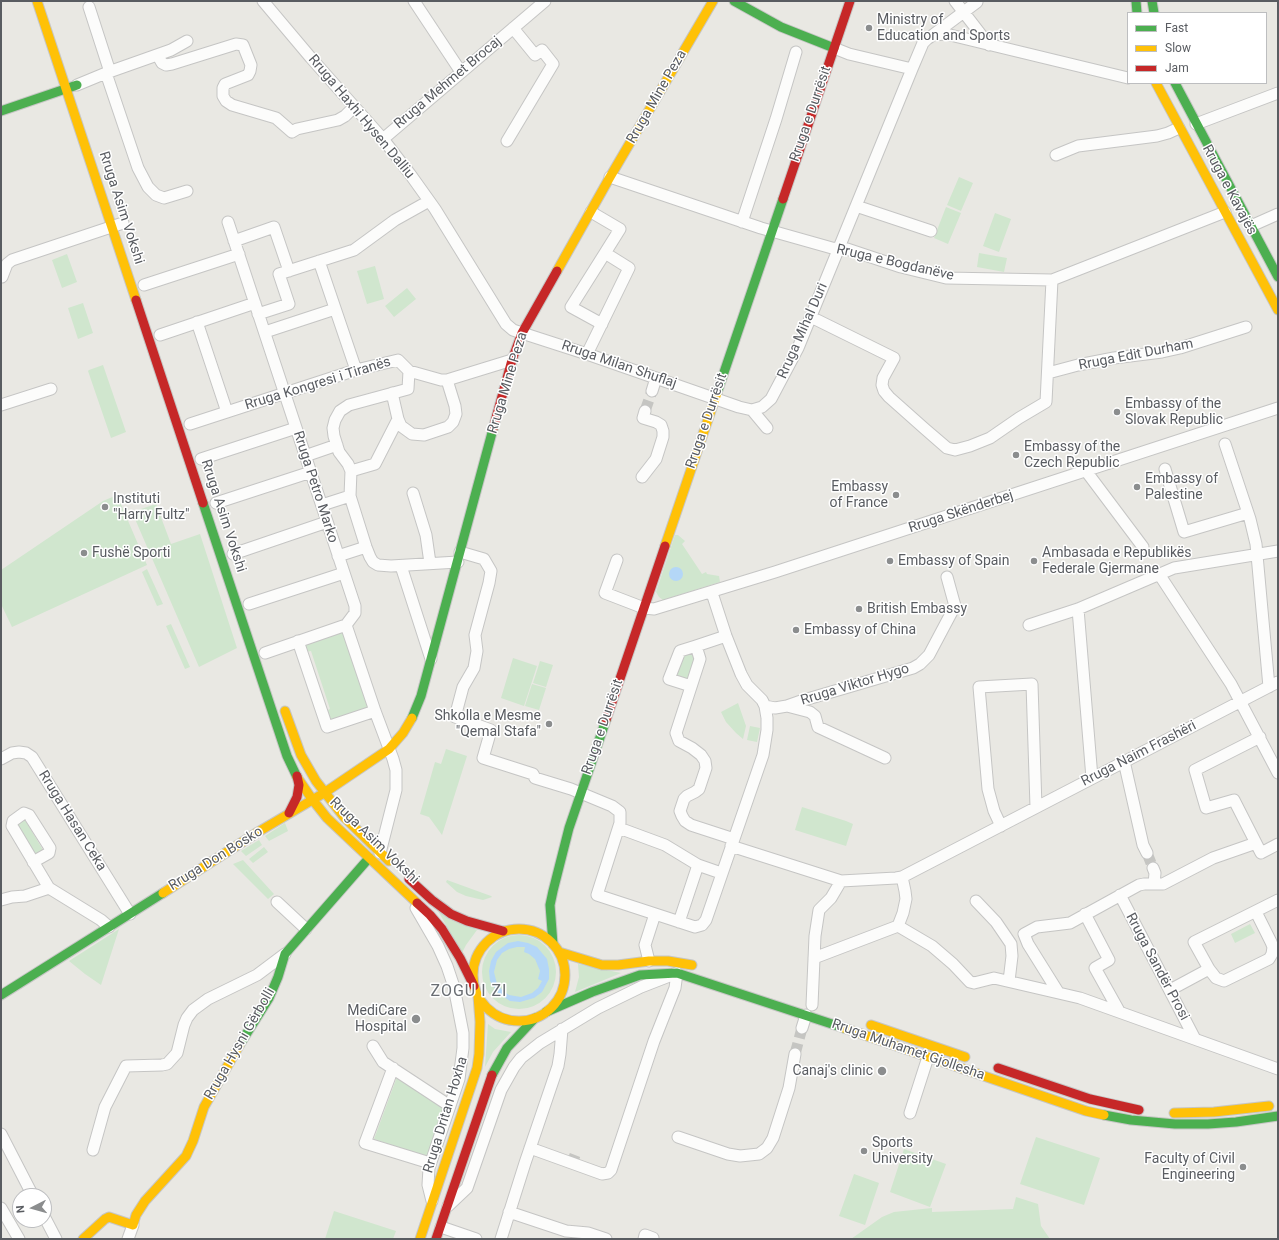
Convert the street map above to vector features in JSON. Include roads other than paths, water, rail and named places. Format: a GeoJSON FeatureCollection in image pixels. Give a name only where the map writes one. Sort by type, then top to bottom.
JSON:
{"type":"FeatureCollection","features":[{"type":"Feature","properties":{"kind":"main road","name":"Rruga Asim Vokshi"},"geometry":{"type":"LineString","coordinates":[[37,1],[70,101],[118,222],[283,744],[297,776],[312,800],[334,825],[430,915],[442,929],[460,958],[474,986]]}},
{"type":"Feature","properties":{"kind":"main road","name":"Rruga Mine Peza"},"geometry":{"type":"LineString","coordinates":[[324,792],[389,749],[399,740],[413,717],[421,696],[431,660],[512,360],[522,333],[610,177],[713,1]]}},
{"type":"Feature","properties":{"kind":"main road"},"geometry":{"type":"LineString","coordinates":[[734,1],[781,27],[834,48]]}},
{"type":"Feature","properties":{"kind":"main road","name":"Rruga e Durrësit"},"geometry":{"type":"LineString","coordinates":[[553,944],[550,912],[553,891],[569,828],[580,793],[850,1]]}},
{"type":"Feature","properties":{"kind":"main road"},"geometry":{"type":"LineString","coordinates":[[1136,1],[1137,12]]}},
{"type":"Feature","properties":{"kind":"main road"},"geometry":{"type":"LineString","coordinates":[[1152,1],[1154,12]]}},
{"type":"Feature","properties":{"kind":"main road"},"geometry":{"type":"LineString","coordinates":[[1,111],[55,94],[66,89],[78,88],[74,74]]}},
{"type":"Feature","properties":{"kind":"main road","name":"Rruga e Kavajës"},"geometry":{"type":"LineString","coordinates":[[1157,84],[1278,310]]}},
{"type":"Feature","properties":{"kind":"main road","name":"Rruga e Kavajës"},"geometry":{"type":"LineString","coordinates":[[1176,84],[1278,277]]}},
{"type":"Feature","properties":{"kind":"main road"},"geometry":{"type":"LineString","coordinates":[[55,94],[63,96],[70,101]]}},
{"type":"Feature","properties":{"kind":"main road","name":"Rruga Asim Vokshi"},"geometry":{"type":"LineString","coordinates":[[118,222],[126,234]]}},
{"type":"Feature","properties":{"kind":"main road","name":"Rruga Asim Vokshi"},"geometry":{"type":"LineString","coordinates":[[282,704],[301,755],[324,792],[344,817],[380,853],[432,900],[451,914],[467,921],[503,931]]}},
{"type":"Feature","properties":{"kind":"main road"},"geometry":{"type":"LineString","coordinates":[[289,813],[297,797],[299,785],[297,776]]}},
{"type":"Feature","properties":{"kind":"main road","name":"Rruga Don Bosko"},"geometry":{"type":"LineString","coordinates":[[1,995],[324,792]]}},
{"type":"Feature","properties":{"kind":"main road","name":"Rruga Hysni Gërbolli"},"geometry":{"type":"LineString","coordinates":[[133,1225],[136,1215],[145,1201],[181,1162],[189,1150],[204,1107],[269,998],[278,977],[285,954],[369,858]]}},
{"type":"Feature","properties":{"kind":"main road"},"geometry":{"type":"LineString","coordinates":[[514,928],[525,928],[536,931],[545,936],[553,944],[564,962],[565,973],[564,984],[554,1005],[546,1012],[535,1018],[524,1021],[513,1021],[502,1018],[488,1009],[478,996],[474,986],[473,969],[478,953],[484,943],[503,931],[514,928]]}},
{"type":"Feature","properties":{"kind":"main road"},"geometry":{"type":"LineString","coordinates":[[559,952],[602,965],[668,961],[700,968]]}},
{"type":"Feature","properties":{"kind":"main road","name":"Rruga Muhamet Gjollesha"},"geometry":{"type":"LineString","coordinates":[[546,1012],[592,992],[640,975],[677,973],[1086,1110],[1131,1120],[1175,1124],[1236,1122],[1278,1116]]}},
{"type":"Feature","properties":{"kind":"main road","name":"Rruga Dritan Hoxha"},"geometry":{"type":"LineString","coordinates":[[420,1239],[477,1068],[480,1022],[478,996]]}},
{"type":"Feature","properties":{"kind":"main road","name":"Rruga Dritan Hoxha"},"geometry":{"type":"LineString","coordinates":[[436,1239],[492,1074],[507,1048],[535,1018]]}},
{"type":"Feature","properties":{"kind":"main road","name":"Rruga Muhamet Gjollesha"},"geometry":{"type":"LineString","coordinates":[[864,1023],[971,1059]]}},
{"type":"Feature","properties":{"kind":"main road","name":"Rruga Muhamet Gjollesha"},"geometry":{"type":"LineString","coordinates":[[986,1064],[1090,1099],[1147,1111]]}},
{"type":"Feature","properties":{"kind":"main road"},"geometry":{"type":"LineString","coordinates":[[1168,1112],[1214,1112],[1278,1105]]}},
{"type":"Feature","properties":{"kind":"main road"},"geometry":{"type":"LineString","coordinates":[[83,1239],[109,1217],[133,1225]]}},
{"type":"Feature","properties":{"kind":"street","name":"Rruga Haxhi Hysen Dalliu"},"geometry":{"type":"LineString","coordinates":[[263,1],[383,139],[429,200],[499,316],[513,330],[522,333]]}},
{"type":"Feature","properties":{"kind":"street"},"geometry":{"type":"LineString","coordinates":[[414,1],[461,72]]}},
{"type":"Feature","properties":{"kind":"street","name":"Rruga Mehmet Brocaj"},"geometry":{"type":"LineString","coordinates":[[383,139],[545,1]]}},
{"type":"Feature","properties":{"kind":"street"},"geometry":{"type":"LineString","coordinates":[[977,1],[960,4],[989,45]]}},
{"type":"Feature","properties":{"kind":"street","name":"Rruga Mihal Duri"},"geometry":{"type":"LineString","coordinates":[[752,410],[762,407],[771,399],[798,348],[923,44],[933,35],[960,4]]}},
{"type":"Feature","properties":{"kind":"street"},"geometry":{"type":"LineString","coordinates":[[89,7],[138,168],[148,187],[156,195],[164,198],[187,191]]}},
{"type":"Feature","properties":{"kind":"street","name":"Rruga Mehmet Brocaj"},"geometry":{"type":"LineString","coordinates":[[507,141],[553,64],[542,50],[535,55],[513,28]]}},
{"type":"Feature","properties":{"kind":"street"},"geometry":{"type":"LineString","coordinates":[[933,35],[946,34],[1127,78]]}},
{"type":"Feature","properties":{"kind":"street"},"geometry":{"type":"LineString","coordinates":[[78,88],[108,72],[158,56],[187,41]]}},
{"type":"Feature","properties":{"kind":"street"},"geometry":{"type":"LineString","coordinates":[[158,56],[166,65],[236,44],[243,46],[250,65],[248,75],[225,84],[223,88],[223,96],[226,101],[232,105],[276,118],[292,132],[297,129],[338,120],[354,107]]}},
{"type":"Feature","properties":{"kind":"street","name":"Rruga e Durrësit"},"geometry":{"type":"LineString","coordinates":[[834,48],[849,54],[912,69]]}},
{"type":"Feature","properties":{"kind":"street"},"geometry":{"type":"LineString","coordinates":[[742,222],[776,119],[796,52]]}},
{"type":"Feature","properties":{"kind":"street"},"geometry":{"type":"LineString","coordinates":[[1196,124],[1278,93]]}},
{"type":"Feature","properties":{"kind":"street"},"geometry":{"type":"LineString","coordinates":[[1056,155],[1078,146],[1157,136],[1179,128]]}},
{"type":"Feature","properties":{"kind":"street","name":"Rruga e Bogdanëve"},"geometry":{"type":"LineString","coordinates":[[610,177],[742,222],[832,248],[847,249],[901,267],[946,278],[1052,280],[1225,212]]}},
{"type":"Feature","properties":{"kind":"street"},"geometry":{"type":"LineString","coordinates":[[160,335],[197,322],[257,308],[289,304],[279,274],[354,250],[395,220],[429,200]]}},
{"type":"Feature","properties":{"kind":"street"},"geometry":{"type":"LineString","coordinates":[[856,206],[931,231]]}},
{"type":"Feature","properties":{"kind":"street"},"geometry":{"type":"LineString","coordinates":[[591,212],[620,229],[571,307],[602,324]]}},
{"type":"Feature","properties":{"kind":"street"},"geometry":{"type":"LineString","coordinates":[[1251,226],[1278,214]]}},
{"type":"Feature","properties":{"kind":"street"},"geometry":{"type":"LineString","coordinates":[[2,277],[7,264],[12,260],[118,222]]}},
{"type":"Feature","properties":{"kind":"street","name":"Rruga Petro Marko"},"geometry":{"type":"LineString","coordinates":[[228,222],[355,606],[355,613],[346,625]]}},
{"type":"Feature","properties":{"kind":"street"},"geometry":{"type":"LineString","coordinates":[[234,241],[274,228],[289,271]]}},
{"type":"Feature","properties":{"kind":"street"},"geometry":{"type":"LineString","coordinates":[[587,354],[630,268],[605,253]]}},
{"type":"Feature","properties":{"kind":"street"},"geometry":{"type":"LineString","coordinates":[[144,285],[239,254]]}},
{"type":"Feature","properties":{"kind":"street"},"geometry":{"type":"LineString","coordinates":[[319,261],[356,370]]}},
{"type":"Feature","properties":{"kind":"street"},"geometry":{"type":"LineString","coordinates":[[810,318],[817,320],[894,358],[883,378],[882,385],[884,390],[889,397],[925,429],[950,450],[955,450],[990,438],[1034,408],[1046,402],[1052,280]]}},
{"type":"Feature","properties":{"kind":"street"},"geometry":{"type":"LineString","coordinates":[[264,332],[335,309]]}},
{"type":"Feature","properties":{"kind":"street"},"geometry":{"type":"LineString","coordinates":[[197,322],[226,412]]}},
{"type":"Feature","properties":{"kind":"street","name":"Rruga Edit Durham"},"geometry":{"type":"LineString","coordinates":[[1048,373],[1114,358],[1162,352],[1180,348],[1246,327]]}},
{"type":"Feature","properties":{"kind":"street","name":"Rruga Milan Shuflaj"},"geometry":{"type":"LineString","coordinates":[[522,333],[715,398]]}},
{"type":"Feature","properties":{"kind":"street","name":"Rruga Kongresi i Tiranës"},"geometry":{"type":"LineString","coordinates":[[190,424],[356,370],[398,360],[408,371],[441,380],[446,380],[512,360]]}},
{"type":"Feature","properties":{"kind":"street"},"geometry":{"type":"LineString","coordinates":[[408,371],[408,389],[349,405],[340,411],[335,420],[334,436],[336,445],[351,472],[350,496],[370,557],[373,562],[378,564],[401,566],[430,563],[459,557],[484,558],[491,571],[491,576],[475,635],[476,657],[472,673],[463,687],[455,717],[491,730],[484,758],[533,774],[535,778],[580,793]]}},
{"type":"Feature","properties":{"kind":"street"},"geometry":{"type":"LineString","coordinates":[[652,391],[656,378]]}},
{"type":"Feature","properties":{"kind":"street"},"geometry":{"type":"LineString","coordinates":[[392,393],[401,426],[412,434],[419,436],[424,435],[448,427],[453,422],[456,414],[455,406],[446,380]]}},
{"type":"Feature","properties":{"kind":"street"},"geometry":{"type":"LineString","coordinates":[[1,405],[51,389]]}},
{"type":"Feature","properties":{"kind":"street"},"geometry":{"type":"LineString","coordinates":[[715,398],[752,410],[767,428]]}},
{"type":"Feature","properties":{"kind":"street","name":"Rruga Skënderbej"},"geometry":{"type":"LineString","coordinates":[[644,608],[654,610],[712,593],[1278,408]]}},
{"type":"Feature","properties":{"kind":"street"},"geometry":{"type":"LineString","coordinates":[[642,477],[656,459],[663,437],[663,431],[660,425],[656,422],[643,418],[645,411]]}},
{"type":"Feature","properties":{"kind":"street"},"geometry":{"type":"LineString","coordinates":[[351,472],[375,464],[398,419]]}},
{"type":"Feature","properties":{"kind":"street"},"geometry":{"type":"LineString","coordinates":[[201,459],[296,428]]}},
{"type":"Feature","properties":{"kind":"street"},"geometry":{"type":"LineString","coordinates":[[1225,444],[1248,513],[1258,553],[1273,684]]}},
{"type":"Feature","properties":{"kind":"street"},"geometry":{"type":"LineString","coordinates":[[305,456],[336,445]]}},
{"type":"Feature","properties":{"kind":"street"},"geometry":{"type":"LineString","coordinates":[[1165,469],[1184,532],[1248,513]]}},
{"type":"Feature","properties":{"kind":"street"},"geometry":{"type":"LineString","coordinates":[[1086,471],[1143,547]]}},
{"type":"Feature","properties":{"kind":"street"},"geometry":{"type":"LineString","coordinates":[[216,503],[311,472]]}},
{"type":"Feature","properties":{"kind":"street"},"geometry":{"type":"LineString","coordinates":[[413,492],[426,535],[430,563]]}},
{"type":"Feature","properties":{"kind":"street"},"geometry":{"type":"LineString","coordinates":[[322,505],[350,496]]}},
{"type":"Feature","properties":{"kind":"street"},"geometry":{"type":"LineString","coordinates":[[233,554],[327,522]]}},
{"type":"Feature","properties":{"kind":"street"},"geometry":{"type":"LineString","coordinates":[[338,556],[366,547]]}},
{"type":"Feature","properties":{"kind":"street"},"geometry":{"type":"LineString","coordinates":[[1029,625],[1078,609],[1174,568],[1258,553],[1278,551]]}},
{"type":"Feature","properties":{"kind":"street"},"geometry":{"type":"LineString","coordinates":[[617,560],[605,593],[644,608]]}},
{"type":"Feature","properties":{"kind":"street"},"geometry":{"type":"LineString","coordinates":[[401,566],[431,660]]}},
{"type":"Feature","properties":{"kind":"street"},"geometry":{"type":"LineString","coordinates":[[249,604],[344,573]]}},
{"type":"Feature","properties":{"kind":"street"},"geometry":{"type":"LineString","coordinates":[[1159,574],[1231,684],[1278,773]]}},
{"type":"Feature","properties":{"kind":"street","name":"Rruga Viktor Hygo"},"geometry":{"type":"LineString","coordinates":[[765,706],[775,708],[787,706],[913,668],[920,664],[929,655],[955,606],[947,576]]}},
{"type":"Feature","properties":{"kind":"street"},"geometry":{"type":"LineString","coordinates":[[649,961],[645,945],[655,914],[695,927],[702,925],[706,920],[763,754],[767,730],[765,706],[762,700],[747,684],[726,636],[712,593]]}},
{"type":"Feature","properties":{"kind":"street"},"geometry":{"type":"LineString","coordinates":[[1078,609],[1092,778]]}},
{"type":"Feature","properties":{"kind":"street"},"geometry":{"type":"LineString","coordinates":[[265,653],[346,625],[374,711],[396,770],[396,790],[380,853]]}},
{"type":"Feature","properties":{"kind":"street"},"geometry":{"type":"LineString","coordinates":[[691,686],[670,679],[680,651],[726,636]]}},
{"type":"Feature","properties":{"kind":"street"},"geometry":{"type":"LineString","coordinates":[[298,641],[327,727],[374,711]]}},
{"type":"Feature","properties":{"kind":"street"},"geometry":{"type":"LineString","coordinates":[[696,646],[700,659],[676,733],[679,741],[701,755],[706,768],[699,789],[684,799],[680,811],[685,821],[691,825],[733,843],[841,881],[831,898],[819,910],[815,936],[812,1005]]}},
{"type":"Feature","properties":{"kind":"street"},"geometry":{"type":"LineString","coordinates":[[1001,826],[994,811],[988,789],[979,687],[1032,684],[1036,807]]}},
{"type":"Feature","properties":{"kind":"street","name":"Rruga Naim Frashëri"},"geometry":{"type":"LineString","coordinates":[[841,881],[902,877],[1273,684]]}},
{"type":"Feature","properties":{"kind":"street","name":"Rruga Viktor Hygo"},"geometry":{"type":"LineString","coordinates":[[787,706],[810,712],[815,716],[818,727],[885,758]]}},
{"type":"Feature","properties":{"kind":"street"},"geometry":{"type":"LineString","coordinates":[[1260,737],[1195,770],[1206,808],[1234,800],[1261,853],[1278,844]]}},
{"type":"Feature","properties":{"kind":"street","name":"Rruga Hasan Ceka"},"geometry":{"type":"LineString","coordinates":[[3,755],[18,752],[26,753],[32,758],[130,914]]}},
{"type":"Feature","properties":{"kind":"street"},"geometry":{"type":"LineString","coordinates":[[1124,762],[1143,845],[1147,853]]}},
{"type":"Feature","properties":{"kind":"street","name":"Rruga e Durrësit"},"geometry":{"type":"LineString","coordinates":[[580,793],[620,812],[621,818],[619,828],[597,895],[655,914]]}},
{"type":"Feature","properties":{"kind":"street"},"geometry":{"type":"LineString","coordinates":[[619,828],[665,844],[698,864],[722,873]]}},
{"type":"Feature","properties":{"kind":"street"},"geometry":{"type":"LineString","coordinates":[[1058,992],[1028,944],[1024,934],[1037,927],[1070,923],[1139,885],[1163,884],[1213,858],[1256,843]]}},
{"type":"Feature","properties":{"kind":"street"},"geometry":{"type":"LineString","coordinates":[[33,862],[49,888],[101,920],[109,927]]}},
{"type":"Feature","properties":{"kind":"street"},"geometry":{"type":"LineString","coordinates":[[679,922],[698,864]]}},
{"type":"Feature","properties":{"kind":"street"},"geometry":{"type":"LineString","coordinates":[[1153,868],[1156,873],[1154,884]]}},
{"type":"Feature","properties":{"kind":"street"},"geometry":{"type":"LineString","coordinates":[[814,958],[898,926],[905,907],[906,899],[902,877]]}},
{"type":"Feature","properties":{"kind":"street"},"geometry":{"type":"LineString","coordinates":[[1,900],[25,896],[49,888]]}},
{"type":"Feature","properties":{"kind":"street"},"geometry":{"type":"LineString","coordinates":[[409,895],[438,946],[447,966],[454,987],[463,1033],[462,1059],[459,1078],[430,1163],[428,1177],[432,1203]]}},
{"type":"Feature","properties":{"kind":"street","name":"Rruga Sandër Prosi"},"geometry":{"type":"LineString","coordinates":[[1120,895],[1195,1039]]}},
{"type":"Feature","properties":{"kind":"street"},"geometry":{"type":"LineString","coordinates":[[1256,912],[1273,947],[1272,954],[1269,959],[1224,981],[1216,978],[1209,969],[1194,942],[1278,900]]}},
{"type":"Feature","properties":{"kind":"street"},"geometry":{"type":"LineString","coordinates":[[976,901],[996,922],[1011,944],[1012,956],[1010,981]]}},
{"type":"Feature","properties":{"kind":"street"},"geometry":{"type":"LineString","coordinates":[[278,902],[306,929]]}},
{"type":"Feature","properties":{"kind":"street"},"geometry":{"type":"LineString","coordinates":[[1085,914],[1110,960],[1095,968],[1118,1011]]}},
{"type":"Feature","properties":{"kind":"street","name":"Rruga Sandër Prosi"},"geometry":{"type":"LineString","coordinates":[[898,926],[932,946],[953,964],[970,982],[974,983],[994,978],[1058,992],[1118,1011],[1277,1067]]}},
{"type":"Feature","properties":{"kind":"street"},"geometry":{"type":"LineString","coordinates":[[93,1150],[105,1107],[126,1066],[167,1064],[177,1053],[184,1025],[193,1010],[208,999],[257,975],[285,954]]}},
{"type":"Feature","properties":{"kind":"street"},"geometry":{"type":"LineString","coordinates":[[1170,990],[1209,969]]}},
{"type":"Feature","properties":{"kind":"street"},"geometry":{"type":"LineString","coordinates":[[448,1206],[467,1188],[501,1090],[521,1058],[562,1029],[598,1008],[634,990],[677,973],[675,988],[654,1041],[611,1170],[608,1173],[602,1174],[530,1148]]}},
{"type":"Feature","properties":{"kind":"street"},"geometry":{"type":"LineString","coordinates":[[802,1028],[806,1015]]}},
{"type":"Feature","properties":{"kind":"street"},"geometry":{"type":"LineString","coordinates":[[501,1239],[558,1066],[562,1029]]}},
{"type":"Feature","properties":{"kind":"street"},"geometry":{"type":"LineString","coordinates":[[373,1046],[383,1062],[450,1106]]}},
{"type":"Feature","properties":{"kind":"street"},"geometry":{"type":"LineString","coordinates":[[678,1137],[728,1154],[740,1156],[759,1154],[767,1148],[773,1138],[790,1088],[795,1054]]}},
{"type":"Feature","properties":{"kind":"street"},"geometry":{"type":"LineString","coordinates":[[910,1113],[928,1057]]}},
{"type":"Feature","properties":{"kind":"street"},"geometry":{"type":"LineString","coordinates":[[393,1068],[365,1143],[430,1163]]}},
{"type":"Feature","properties":{"kind":"street"},"geometry":{"type":"LineString","coordinates":[[1,1134],[29,1188]]}},
{"type":"Feature","properties":{"kind":"street"},"geometry":{"type":"LineString","coordinates":[[1,1208],[19,1239]]}},
{"type":"Feature","properties":{"kind":"street"},"geometry":{"type":"LineString","coordinates":[[509,1212],[566,1231],[606,1239]]}},
{"type":"Feature","properties":{"kind":"street","name":"Rruga Hysni Gërbolli"},"geometry":{"type":"LineString","coordinates":[[128,1239],[133,1225]]}},
{"type":"Feature","properties":{"kind":"street"},"geometry":{"type":"LineString","coordinates":[[441,1227],[476,1239]]}},
{"type":"Feature","properties":{"kind":"street"},"geometry":{"type":"LineString","coordinates":[[50,1228],[56,1239]]}},
{"type":"Feature","properties":{"kind":"water"},"geometry":{"type":"Polygon","coordinates":[[[676,567],[681,569],[683,574],[681,579],[676,581],[671,579],[669,574],[671,569],[676,567]]]}},
{"type":"Feature","properties":{"kind":"water"},"geometry":{"type":"Polygon","coordinates":[[[518,941],[528,943],[537,947],[547,959],[549,979],[542,992],[534,998],[520,1002],[510,1001],[498,993],[490,981],[489,971],[491,961],[496,952],[508,943],[518,941]],[[525,947],[509,949],[502,953],[497,960],[494,972],[497,984],[509,995],[521,997],[532,993],[538,988],[542,981],[538,979],[540,971],[535,959],[524,952],[525,947]]]}},
{"type":"Feature","properties":{"kind":"tunnel"},"geometry":{"type":"LineString","coordinates":[[645,411],[652,391]]}},
{"type":"Feature","properties":{"kind":"tunnel"},"geometry":{"type":"LineString","coordinates":[[1147,853],[1153,868]]}},
{"type":"Feature","properties":{"kind":"tunnel"},"geometry":{"type":"LineString","coordinates":[[795,1054],[802,1028]]}},
{"type":"Feature","properties":{"kind":"tunnel"},"geometry":{"type":"LineString","coordinates":[[572,1163],[575,1155]]}},
{"type":"Feature","properties":{"kind":"place","name":"Ministry of Education and Sports"},"geometry":{"type":"Point","coordinates":[869,28]}},
{"type":"Feature","properties":{"kind":"place","name":"Embassy of the Slovak Republic"},"geometry":{"type":"Point","coordinates":[1117,412]}},
{"type":"Feature","properties":{"kind":"place","name":"Embassy of the Czech Republic"},"geometry":{"type":"Point","coordinates":[1016,455]}},
{"type":"Feature","properties":{"kind":"place","name":"Embassy of Palestine"},"geometry":{"type":"Point","coordinates":[1137,487]}},
{"type":"Feature","properties":{"kind":"place","name":"Embassy of France"},"geometry":{"type":"Point","coordinates":[896,495]}},
{"type":"Feature","properties":{"kind":"place","name":"Instituti \"Harry Fultz\""},"geometry":{"type":"Point","coordinates":[105,507]}},
{"type":"Feature","properties":{"kind":"place","name":"Fushë Sporti"},"geometry":{"type":"Point","coordinates":[84,553]}},
{"type":"Feature","properties":{"kind":"place","name":"Embassy of Spain"},"geometry":{"type":"Point","coordinates":[890,561]}},
{"type":"Feature","properties":{"kind":"place","name":"Ambasada e Republikës Federale Gjermane"},"geometry":{"type":"Point","coordinates":[1034,561]}},
{"type":"Feature","properties":{"kind":"place","name":"British Embassy"},"geometry":{"type":"Point","coordinates":[859,609]}},
{"type":"Feature","properties":{"kind":"place","name":"Embassy of China"},"geometry":{"type":"Point","coordinates":[796,630]}},
{"type":"Feature","properties":{"kind":"place","name":"Shkolla e Mesme \"Qemal Stafa\""},"geometry":{"type":"Point","coordinates":[549,724]}},
{"type":"Feature","properties":{"kind":"place","name":"MediCare Hospital"},"geometry":{"type":"Point","coordinates":[416,1019]}},
{"type":"Feature","properties":{"kind":"place","name":"Canaj's clinic"},"geometry":{"type":"Point","coordinates":[882,1071]}},
{"type":"Feature","properties":{"kind":"place","name":"Sports University"},"geometry":{"type":"Point","coordinates":[864,1151]}},
{"type":"Feature","properties":{"kind":"place","name":"Faculty of Civil Engineering"},"geometry":{"type":"Point","coordinates":[1243,1167]}},
{"type":"Feature","properties":{"kind":"district","name":"ZOGU I ZI"},"geometry":{"type":"Point","coordinates":[469,992]}}]}
